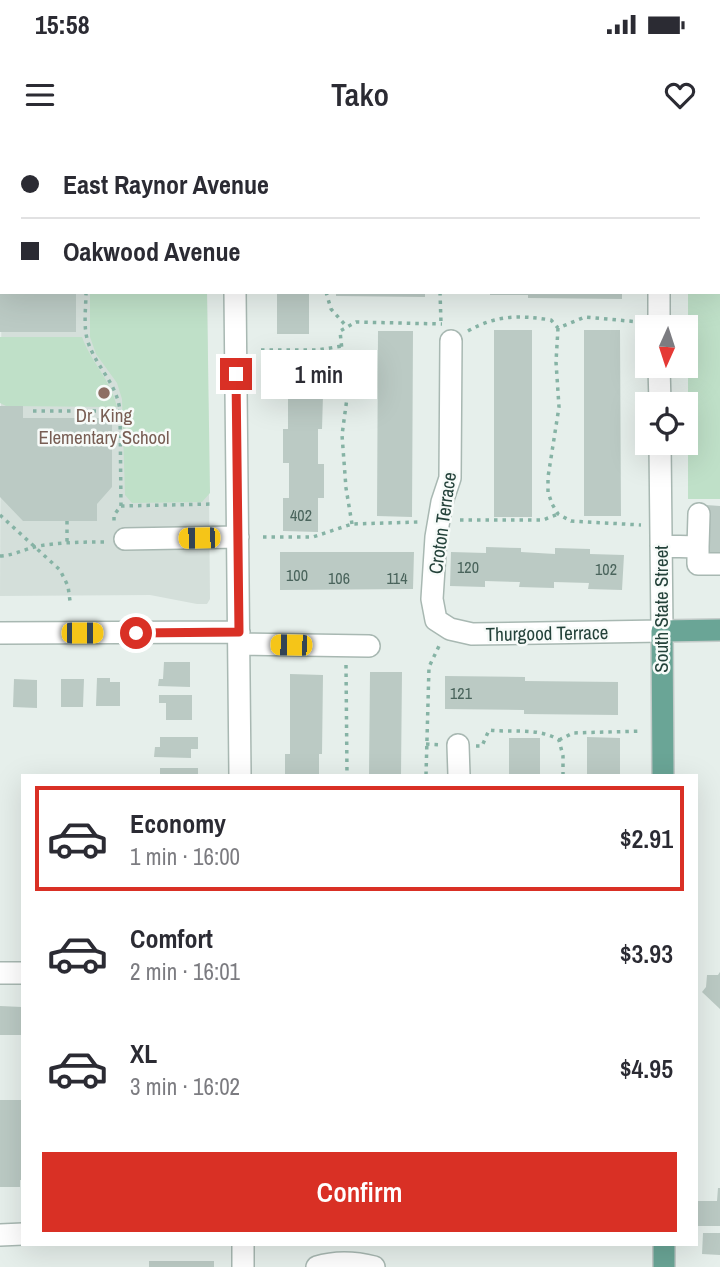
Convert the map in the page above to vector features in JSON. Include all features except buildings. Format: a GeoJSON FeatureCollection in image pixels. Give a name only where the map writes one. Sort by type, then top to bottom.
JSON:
{"type":"FeatureCollection","features":[{"type":"Feature","properties":{"kind":"main road"},"geometry":{"type":"LineString","coordinates":[[662,631],[720,630]]}},
{"type":"Feature","properties":{"kind":"main road","name":"South State Street"},"geometry":{"type":"LineString","coordinates":[[662,631],[663,774]]}},
{"type":"Feature","properties":{"kind":"main road"},"geometry":{"type":"LineString","coordinates":[[664,1246],[664,1267]]}},
{"type":"Feature","properties":{"kind":"street"},"geometry":{"type":"LineString","coordinates":[[235,294],[240,774]]}},
{"type":"Feature","properties":{"kind":"street"},"geometry":{"type":"LineString","coordinates":[[659,294],[659,315]]}},
{"type":"Feature","properties":{"kind":"street","name":"Croton Terrace"},"geometry":{"type":"LineString","coordinates":[[436,620],[432,599],[439,520],[450,478],[450,333]]}},
{"type":"Feature","properties":{"kind":"street","name":"South State Street"},"geometry":{"type":"LineString","coordinates":[[660,455],[662,631]]}},
{"type":"Feature","properties":{"kind":"street"},"geometry":{"type":"LineString","coordinates":[[699,514],[698,564],[720,564]]}},
{"type":"Feature","properties":{"kind":"street"},"geometry":{"type":"LineString","coordinates":[[661,536],[698,547]]}},
{"type":"Feature","properties":{"kind":"street"},"geometry":{"type":"LineString","coordinates":[[118,537],[238,537]]}},
{"type":"Feature","properties":{"kind":"street","name":"Thurgood Terrace"},"geometry":{"type":"LineString","coordinates":[[436,620],[450,629],[472,634],[662,631]]}},
{"type":"Feature","properties":{"kind":"street"},"geometry":{"type":"LineString","coordinates":[[0,634],[239,638],[369,646]]}},
{"type":"Feature","properties":{"kind":"street"},"geometry":{"type":"LineString","coordinates":[[458,745],[458,774]]}},
{"type":"Feature","properties":{"kind":"street"},"geometry":{"type":"LineString","coordinates":[[0,973],[21,973]]}},
{"type":"Feature","properties":{"kind":"street"},"geometry":{"type":"LineString","coordinates":[[0,1235],[21,1234]]}},
{"type":"Feature","properties":{"kind":"street"},"geometry":{"type":"LineString","coordinates":[[243,1246],[243,1267]]}},
{"type":"Feature","properties":{"kind":"street"},"geometry":{"type":"LineString","coordinates":[[317,1267],[358,1263],[374,1267]]}},
{"type":"Feature","properties":{"kind":"path"},"geometry":{"type":"LineString","coordinates":[[0,555],[15,555],[35,547],[67,542],[118,537],[114,515],[121,506],[120,411],[113,385],[86,339],[86,294]]}},
{"type":"Feature","properties":{"kind":"path"},"geometry":{"type":"LineString","coordinates":[[327,294],[331,309],[347,327]]}},
{"type":"Feature","properties":{"kind":"path"},"geometry":{"type":"LineString","coordinates":[[440,294],[450,333]]}},
{"type":"Feature","properties":{"kind":"path"},"geometry":{"type":"LineString","coordinates":[[558,328],[585,317],[635,322]]}},
{"type":"Feature","properties":{"kind":"path"},"geometry":{"type":"LineString","coordinates":[[352,523],[342,435],[347,398],[340,331],[356,323],[450,333],[496,318],[535,318],[551,320],[558,328],[556,362],[559,407],[548,477],[548,492],[558,514],[571,521],[661,536]]}},
{"type":"Feature","properties":{"kind":"path"},"geometry":{"type":"LineString","coordinates":[[261,350],[318,350],[342,346]]}},
{"type":"Feature","properties":{"kind":"path"},"geometry":{"type":"LineString","coordinates":[[33,411],[120,411]]}},
{"type":"Feature","properties":{"kind":"path"},"geometry":{"type":"LineString","coordinates":[[121,506],[212,504]]}},
{"type":"Feature","properties":{"kind":"path"},"geometry":{"type":"LineString","coordinates":[[263,537],[313,537],[352,523],[543,520],[558,514]]}},
{"type":"Feature","properties":{"kind":"path"},"geometry":{"type":"LineString","coordinates":[[0,515],[65,578],[70,601]]}},
{"type":"Feature","properties":{"kind":"path"},"geometry":{"type":"LineString","coordinates":[[67,521],[67,542]]}},
{"type":"Feature","properties":{"kind":"path"},"geometry":{"type":"LineString","coordinates":[[426,774],[429,667],[439,646]]}},
{"type":"Feature","properties":{"kind":"path"},"geometry":{"type":"LineString","coordinates":[[346,658],[347,774]]}},
{"type":"Feature","properties":{"kind":"path"},"geometry":{"type":"LineString","coordinates":[[426,744],[482,746],[489,730],[538,731],[559,740],[573,733],[662,731]]}},
{"type":"Feature","properties":{"kind":"path"},"geometry":{"type":"LineString","coordinates":[[559,740],[563,774]]}},
{"type":"Feature","properties":{"kind":"shaded area","name":"Dr. King Elementary School"},"geometry":{"type":"Polygon","coordinates":[[[1,294],[207,294],[210,599],[207,604],[150,595],[0,596],[1,294]]]}},
{"type":"Feature","properties":{"kind":"green space"},"geometry":{"type":"Polygon","coordinates":[[[90,294],[207,294],[210,493],[202,502],[132,503],[125,495],[122,399],[117,383],[96,354],[90,337],[90,294]]]}},
{"type":"Feature","properties":{"kind":"green space"},"geometry":{"type":"Polygon","coordinates":[[[688,294],[720,294],[720,499],[688,499],[688,455],[698,455],[698,392],[688,392],[688,378],[698,378],[698,315],[688,315],[688,294]]]}},
{"type":"Feature","properties":{"kind":"green space"},"geometry":{"type":"Polygon","coordinates":[[[0,337],[82,337],[110,388],[117,407],[6,406],[0,403],[0,337]]]}},
{"type":"Feature","properties":{"kind":"place","name":"Dr. King Elementary School"},"geometry":{"type":"Point","coordinates":[104,393]}},
{"type":"Feature","properties":{"kind":"route"},"geometry":{"type":"LineString","coordinates":[[136,633],[239,632],[236,374]]}}]}
